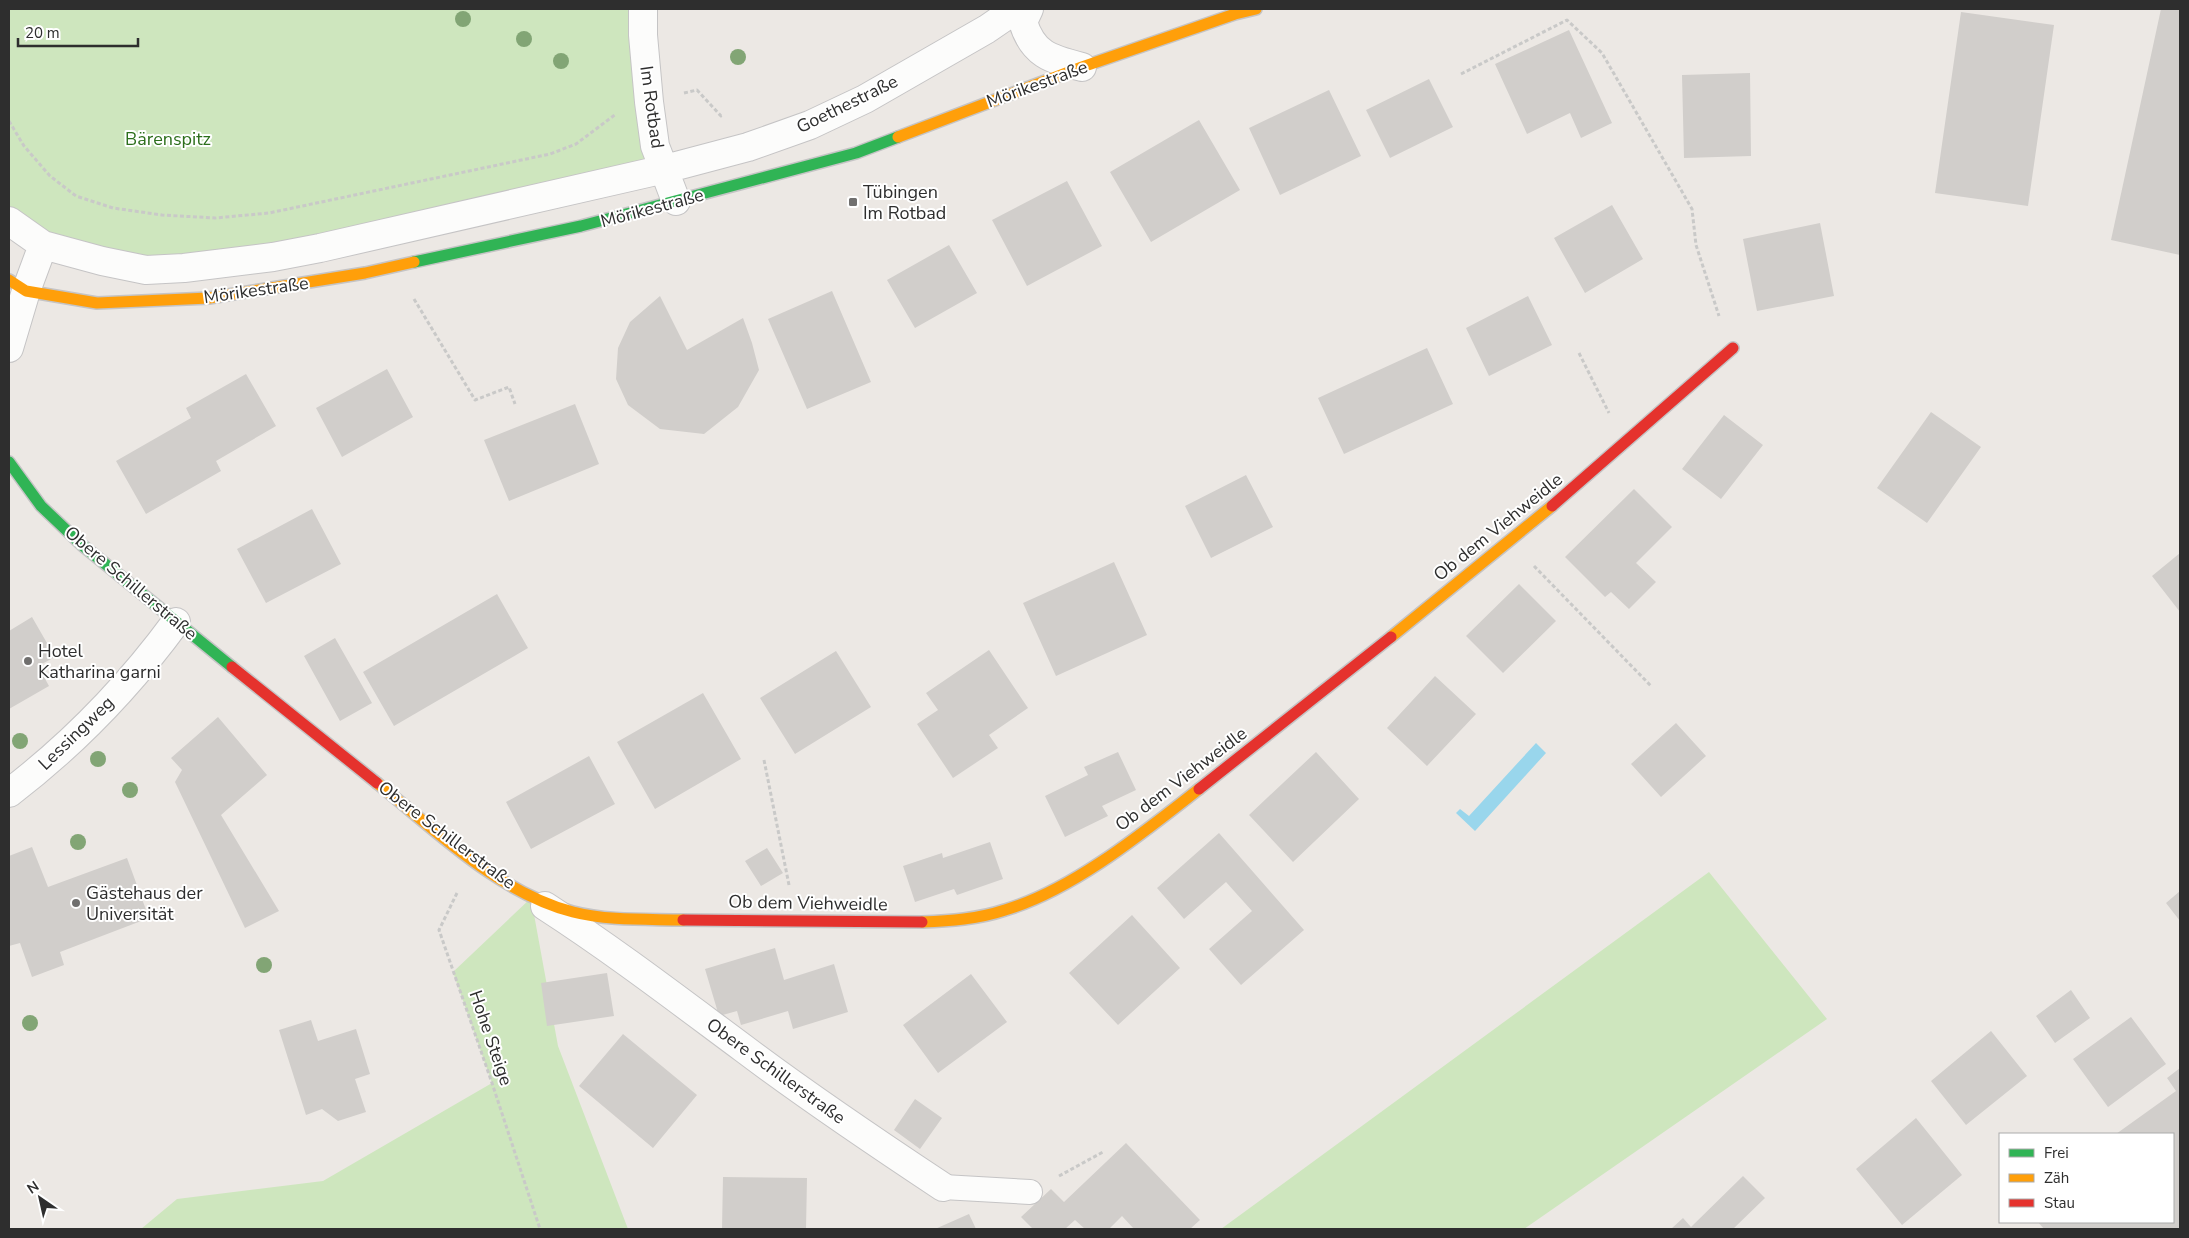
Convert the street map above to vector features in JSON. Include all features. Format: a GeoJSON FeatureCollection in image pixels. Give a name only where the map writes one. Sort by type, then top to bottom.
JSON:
{"type":"FeatureCollection","features":[{"type":"Feature","properties":{"kind":"street","name":"Im Rotbad"},"geometry":{"type":"LineString","coordinates":[[643,9],[643,35],[655,146],[676,202]]}},
{"type":"Feature","properties":{"kind":"street","name":"Goethestraße"},"geometry":{"type":"LineString","coordinates":[[665,169],[748,148],[810,125],[873,94],[987,29],[1016,9]]}},
{"type":"Feature","properties":{"kind":"street"},"geometry":{"type":"LineString","coordinates":[[1029,9],[1023,22],[1028,39],[1043,54],[1062,62],[1082,67]]}},
{"type":"Feature","properties":{"kind":"street","name":"Mörikestraße"},"geometry":{"type":"LineString","coordinates":[[17,285],[97,303],[209,298],[393,267],[581,226],[856,153],[1082,67],[1234,14],[1256,9]]}},
{"type":"Feature","properties":{"kind":"street","name":"Mörikestraße"},"geometry":{"type":"LineString","coordinates":[[43,245],[102,261],[146,270],[184,268],[273,257],[320,248],[665,169]]}},
{"type":"Feature","properties":{"kind":"street"},"geometry":{"type":"LineString","coordinates":[[9,221],[43,245],[17,285],[9,348]]}},
{"type":"Feature","properties":{"kind":"street","name":"Ob dem Viehweidle"},"geometry":{"type":"LineString","coordinates":[[531,898],[559,908],[599,917],[902,922],[958,920],[1003,911],[1045,894],[1104,858],[1204,786],[1421,614],[1625,444],[1733,348]]}},
{"type":"Feature","properties":{"kind":"street","name":"Obere Schillerstraße"},"geometry":{"type":"LineString","coordinates":[[9,462],[41,506],[82,545],[478,864],[591,936],[797,1087],[943,1187]]}},
{"type":"Feature","properties":{"kind":"street","name":"Lessingweg"},"geometry":{"type":"LineString","coordinates":[[9,793],[73,738],[152,655],[176,622]]}},
{"type":"Feature","properties":{"kind":"lane"},"geometry":{"type":"LineString","coordinates":[[943,1187],[1030,1192]]}},
{"type":"Feature","properties":{"kind":"path"},"geometry":{"type":"LineString","coordinates":[[1461,74],[1567,20],[1602,54],[1692,209],[1696,245],[1718,315],[1733,348]]}},
{"type":"Feature","properties":{"kind":"path"},"geometry":{"type":"LineString","coordinates":[[9,122],[24,146],[50,176],[76,196],[113,208],[162,215],[215,218],[269,213],[550,154],[576,144],[616,113],[649,102],[698,90],[721,116],[729,115]]}},
{"type":"Feature","properties":{"kind":"path"},"geometry":{"type":"LineString","coordinates":[[393,267],[475,400],[509,387],[515,404]]}},
{"type":"Feature","properties":{"kind":"path"},"geometry":{"type":"LineString","coordinates":[[1580,353],[1625,444]]}},
{"type":"Feature","properties":{"kind":"path"},"geometry":{"type":"LineString","coordinates":[[1510,540],[1651,686]]}},
{"type":"Feature","properties":{"kind":"path"},"geometry":{"type":"LineString","coordinates":[[764,760],[796,920]]}},
{"type":"Feature","properties":{"kind":"path","name":"Hohe Steige"},"geometry":{"type":"LineString","coordinates":[[478,864],[453,899],[439,930],[540,1229]]}},
{"type":"Feature","properties":{"kind":"path"},"geometry":{"type":"LineString","coordinates":[[1030,1192],[1103,1152]]}},
{"type":"Feature","properties":{"kind":"green space","name":"Bärenspitz"},"geometry":{"type":"Polygon","coordinates":[[[9,9],[639,9],[665,169],[146,270],[9,221],[9,9]]]}},
{"type":"Feature","properties":{"kind":"green space"},"geometry":{"type":"Polygon","coordinates":[[[1709,872],[1827,1019],[1524,1229],[1221,1229],[1709,872]]]}},
{"type":"Feature","properties":{"kind":"green space"},"geometry":{"type":"Polygon","coordinates":[[[531,898],[558,1046],[628,1229],[141,1229],[177,1199],[323,1181],[492,1083],[453,972],[531,898]]]}},
{"type":"Feature","properties":{"kind":"water"},"geometry":{"type":"Polygon","coordinates":[[[1536,743],[1546,753],[1475,831],[1456,813],[1460,809],[1469,816],[1536,743]]]}},
{"type":"Feature","properties":{"kind":"building"},"geometry":{"type":"Polygon","coordinates":[[[2161,9],[2180,9],[2180,255],[2111,240],[2161,9]]]}},
{"type":"Feature","properties":{"kind":"building"},"geometry":{"type":"Polygon","coordinates":[[[1961,12],[2054,25],[2028,206],[1935,193],[1961,12]]]}},
{"type":"Feature","properties":{"kind":"building"},"geometry":{"type":"Polygon","coordinates":[[[1569,30],[1612,123],[1581,138],[1570,113],[1527,134],[1495,64],[1569,30]]]}},
{"type":"Feature","properties":{"kind":"building"},"geometry":{"type":"Polygon","coordinates":[[[1750,73],[1751,156],[1684,158],[1682,75],[1750,73]]]}},
{"type":"Feature","properties":{"kind":"building"},"geometry":{"type":"Polygon","coordinates":[[[1429,79],[1453,127],[1390,158],[1366,110],[1429,79]]]}},
{"type":"Feature","properties":{"kind":"building"},"geometry":{"type":"Polygon","coordinates":[[[1329,90],[1361,156],[1280,195],[1249,128],[1329,90]]]}},
{"type":"Feature","properties":{"kind":"building"},"geometry":{"type":"Polygon","coordinates":[[[1199,120],[1240,190],[1151,242],[1110,172],[1199,120]]]}},
{"type":"Feature","properties":{"kind":"building"},"geometry":{"type":"Polygon","coordinates":[[[1067,181],[1102,246],[1027,286],[992,220],[1067,181]]]}},
{"type":"Feature","properties":{"kind":"building"},"geometry":{"type":"Polygon","coordinates":[[[1612,205],[1643,259],[1585,293],[1554,238],[1612,205]]]}},
{"type":"Feature","properties":{"kind":"building"},"geometry":{"type":"Polygon","coordinates":[[[1820,223],[1834,296],[1757,311],[1743,239],[1820,223]]]}},
{"type":"Feature","properties":{"kind":"building"},"geometry":{"type":"Polygon","coordinates":[[[949,245],[977,293],[915,328],[887,280],[949,245]]]}},
{"type":"Feature","properties":{"kind":"building"},"geometry":{"type":"Polygon","coordinates":[[[832,291],[871,382],[807,409],[768,319],[832,291]]]}},
{"type":"Feature","properties":{"kind":"building"},"geometry":{"type":"Polygon","coordinates":[[[660,296],[687,350],[743,318],[752,343],[759,370],[738,407],[704,434],[660,429],[628,405],[616,379],[618,348],[630,322],[660,296]]]}},
{"type":"Feature","properties":{"kind":"building"},"geometry":{"type":"Polygon","coordinates":[[[1528,296],[1552,345],[1489,376],[1466,328],[1528,296]]]}},
{"type":"Feature","properties":{"kind":"building"},"geometry":{"type":"Polygon","coordinates":[[[1427,348],[1453,404],[1344,454],[1318,398],[1427,348]]]}},
{"type":"Feature","properties":{"kind":"building"},"geometry":{"type":"Polygon","coordinates":[[[387,369],[413,417],[342,457],[316,408],[387,369]]]}},
{"type":"Feature","properties":{"kind":"building"},"geometry":{"type":"Polygon","coordinates":[[[246,374],[276,426],[216,461],[221,471],[146,514],[116,461],[191,418],[186,408],[246,374]]]}},
{"type":"Feature","properties":{"kind":"building"},"geometry":{"type":"Polygon","coordinates":[[[575,404],[599,464],[509,501],[484,440],[575,404]]]}},
{"type":"Feature","properties":{"kind":"building"},"geometry":{"type":"Polygon","coordinates":[[[1931,412],[1981,447],[1927,523],[1877,488],[1931,412]]]}},
{"type":"Feature","properties":{"kind":"building"},"geometry":{"type":"Polygon","coordinates":[[[1724,415],[1763,445],[1721,499],[1682,469],[1724,415]]]}},
{"type":"Feature","properties":{"kind":"building"},"geometry":{"type":"Polygon","coordinates":[[[1246,475],[1273,527],[1211,558],[1185,506],[1246,475]]]}},
{"type":"Feature","properties":{"kind":"building"},"geometry":{"type":"Polygon","coordinates":[[[1634,489],[1672,527],[1636,563],[1656,582],[1629,609],[1611,592],[1605,597],[1565,557],[1634,489]]]}},
{"type":"Feature","properties":{"kind":"building"},"geometry":{"type":"Polygon","coordinates":[[[312,509],[341,564],[266,603],[237,549],[312,509]]]}},
{"type":"Feature","properties":{"kind":"building"},"geometry":{"type":"Polygon","coordinates":[[[2180,553],[2180,612],[2152,576],[2180,553]]]}},
{"type":"Feature","properties":{"kind":"building"},"geometry":{"type":"Polygon","coordinates":[[[1114,562],[1147,635],[1056,676],[1023,603],[1114,562]]]}},
{"type":"Feature","properties":{"kind":"building"},"geometry":{"type":"Polygon","coordinates":[[[1519,584],[1556,621],[1503,673],[1466,636],[1519,584]]]}},
{"type":"Feature","properties":{"kind":"building"},"geometry":{"type":"Polygon","coordinates":[[[497,594],[528,648],[394,726],[363,672],[497,594]]]}},
{"type":"Feature","properties":{"kind":"building","name":"Hotel Katharina garni"},"geometry":{"type":"Polygon","coordinates":[[[32,617],[55,657],[38,666],[49,686],[9,709],[9,631],[32,617]]]}},
{"type":"Feature","properties":{"kind":"building"},"geometry":{"type":"Polygon","coordinates":[[[335,638],[372,703],[340,721],[304,656],[335,638]]]}},
{"type":"Feature","properties":{"kind":"building"},"geometry":{"type":"Polygon","coordinates":[[[989,650],[1028,708],[989,735],[998,748],[953,778],[917,724],[938,710],[926,693],[989,650]]]}},
{"type":"Feature","properties":{"kind":"building"},"geometry":{"type":"Polygon","coordinates":[[[836,651],[871,707],[795,754],[760,698],[836,651]]]}},
{"type":"Feature","properties":{"kind":"building"},"geometry":{"type":"Polygon","coordinates":[[[1435,676],[1476,714],[1427,766],[1387,728],[1435,676]]]}},
{"type":"Feature","properties":{"kind":"building"},"geometry":{"type":"Polygon","coordinates":[[[703,693],[741,759],[655,809],[617,742],[703,693]]]}},
{"type":"Feature","properties":{"kind":"building","name":"Gästehaus der Universität"},"geometry":{"type":"Polygon","coordinates":[[[218,717],[267,775],[221,815],[279,911],[245,928],[175,782],[182,770],[171,758],[218,717]]]}},
{"type":"Feature","properties":{"kind":"building"},"geometry":{"type":"Polygon","coordinates":[[[1676,723],[1706,756],[1661,797],[1631,764],[1676,723]]]}},
{"type":"Feature","properties":{"kind":"building"},"geometry":{"type":"Polygon","coordinates":[[[1118,752],[1136,790],[1102,806],[1108,816],[1065,837],[1045,796],[1088,775],[1084,767],[1118,752]]]}},
{"type":"Feature","properties":{"kind":"building"},"geometry":{"type":"Polygon","coordinates":[[[1316,752],[1359,799],[1293,862],[1249,815],[1316,752]]]}},
{"type":"Feature","properties":{"kind":"building"},"geometry":{"type":"Polygon","coordinates":[[[589,756],[615,804],[531,849],[506,802],[589,756]]]}},
{"type":"Feature","properties":{"kind":"building"},"geometry":{"type":"Polygon","coordinates":[[[1219,833],[1304,930],[1241,985],[1209,949],[1252,911],[1226,882],[1184,919],[1157,888],[1219,833]]]}},
{"type":"Feature","properties":{"kind":"building"},"geometry":{"type":"Polygon","coordinates":[[[990,842],[1003,879],[957,895],[954,889],[915,902],[903,866],[942,853],[943,858],[990,842]]]}},
{"type":"Feature","properties":{"kind":"building","name":"Gästehaus der Universität"},"geometry":{"type":"Polygon","coordinates":[[[32,847],[48,887],[127,858],[149,918],[60,952],[64,965],[32,977],[20,943],[9,946],[9,856],[32,847]]]}},
{"type":"Feature","properties":{"kind":"building"},"geometry":{"type":"Polygon","coordinates":[[[767,848],[783,873],[761,886],[745,861],[767,848]]]}},
{"type":"Feature","properties":{"kind":"building"},"geometry":{"type":"Polygon","coordinates":[[[2180,891],[2180,921],[2166,903],[2180,891]]]}},
{"type":"Feature","properties":{"kind":"building"},"geometry":{"type":"Polygon","coordinates":[[[1132,915],[1180,968],[1118,1025],[1069,973],[1132,915]]]}},
{"type":"Feature","properties":{"kind":"building"},"geometry":{"type":"Polygon","coordinates":[[[775,948],[784,980],[834,964],[848,1012],[793,1029],[788,1011],[741,1025],[737,1011],[719,1016],[705,969],[775,948]]]}},
{"type":"Feature","properties":{"kind":"building"},"geometry":{"type":"Polygon","coordinates":[[[607,973],[614,1016],[547,1026],[541,983],[607,973]]]}},
{"type":"Feature","properties":{"kind":"building"},"geometry":{"type":"Polygon","coordinates":[[[971,974],[1007,1022],[938,1073],[903,1025],[971,974]]]}},
{"type":"Feature","properties":{"kind":"building"},"geometry":{"type":"Polygon","coordinates":[[[2071,990],[2090,1018],[2055,1043],[2036,1016],[2071,990]]]}},
{"type":"Feature","properties":{"kind":"building"},"geometry":{"type":"Polygon","coordinates":[[[2131,1017],[2166,1064],[2108,1107],[2073,1059],[2131,1017]]]}},
{"type":"Feature","properties":{"kind":"building"},"geometry":{"type":"Polygon","coordinates":[[[311,1020],[318,1041],[356,1029],[370,1074],[355,1079],[366,1112],[338,1121],[322,1109],[306,1115],[279,1030],[311,1020]]]}},
{"type":"Feature","properties":{"kind":"building"},"geometry":{"type":"Polygon","coordinates":[[[1991,1031],[2027,1076],[1966,1125],[1931,1081],[1991,1031]]]}},
{"type":"Feature","properties":{"kind":"building"},"geometry":{"type":"Polygon","coordinates":[[[623,1034],[697,1095],[653,1148],[579,1086],[623,1034]]]}},
{"type":"Feature","properties":{"kind":"building"},"geometry":{"type":"Polygon","coordinates":[[[2180,1068],[2180,1229],[2044,1229],[2039,1223],[2174,1223],[2174,1133],[2117,1133],[2176,1091],[2167,1078],[2180,1068]]]}},
{"type":"Feature","properties":{"kind":"building"},"geometry":{"type":"Polygon","coordinates":[[[915,1099],[942,1118],[920,1149],[894,1130],[915,1099]]]}},
{"type":"Feature","properties":{"kind":"building"},"geometry":{"type":"Polygon","coordinates":[[[1916,1118],[1962,1175],[1902,1225],[1856,1169],[1916,1118]]]}},
{"type":"Feature","properties":{"kind":"building"},"geometry":{"type":"Polygon","coordinates":[[[1126,1143],[1200,1220],[1190,1229],[1134,1229],[1122,1216],[1109,1229],[1085,1229],[1075,1220],[1065,1229],[1033,1229],[1021,1217],[1051,1189],[1064,1202],[1126,1143]]]}},
{"type":"Feature","properties":{"kind":"building"},"geometry":{"type":"Polygon","coordinates":[[[1743,1176],[1765,1198],[1733,1229],[1671,1229],[1683,1218],[1691,1227],[1743,1176]]]}},
{"type":"Feature","properties":{"kind":"building"},"geometry":{"type":"Polygon","coordinates":[[[723,1177],[807,1178],[806,1229],[722,1229],[723,1177]]]}},
{"type":"Feature","properties":{"kind":"building"},"geometry":{"type":"Polygon","coordinates":[[[969,1214],[976,1229],[935,1229],[969,1214]]]}},
{"type":"Feature","properties":{"kind":"traffic: fast"},"geometry":{"type":"LineString","coordinates":[[414,262],[581,226],[856,153],[898,137]]}},
{"type":"Feature","properties":{"kind":"traffic: fast"},"geometry":{"type":"LineString","coordinates":[[9,462],[41,506],[82,545],[232,667]]}},
{"type":"Feature","properties":{"kind":"traffic: slow"},"geometry":{"type":"LineString","coordinates":[[898,137],[1082,67],[1235,14],[1256,9]]}},
{"type":"Feature","properties":{"kind":"traffic: slow"},"geometry":{"type":"LineString","coordinates":[[9,280],[26,291],[97,303],[209,298],[365,273],[414,262]]}},
{"type":"Feature","properties":{"kind":"traffic: slow"},"geometry":{"type":"LineString","coordinates":[[1391,637],[1552,506]]}},
{"type":"Feature","properties":{"kind":"traffic: slow"},"geometry":{"type":"LineString","coordinates":[[377,783],[469,858],[493,875],[545,903],[573,912],[600,917],[683,920]]}},
{"type":"Feature","properties":{"kind":"traffic: slow"},"geometry":{"type":"LineString","coordinates":[[922,922],[985,916],[1031,901],[1056,889],[1107,858],[1199,789]]}},
{"type":"Feature","properties":{"kind":"traffic: jam"},"geometry":{"type":"LineString","coordinates":[[1552,506],[1733,348]]}},
{"type":"Feature","properties":{"kind":"traffic: jam"},"geometry":{"type":"LineString","coordinates":[[1199,789],[1391,637]]}},
{"type":"Feature","properties":{"kind":"traffic: jam"},"geometry":{"type":"LineString","coordinates":[[232,667],[377,783]]}},
{"type":"Feature","properties":{"kind":"traffic: jam"},"geometry":{"type":"LineString","coordinates":[[683,920],[922,922]]}},
{"type":"Feature","properties":{"kind":"place","name":"Tübingen Im Rotbad"},"geometry":{"type":"Point","coordinates":[853,202]}},
{"type":"Feature","properties":{"kind":"place","name":"Hotel Katharina garni"},"geometry":{"type":"Point","coordinates":[28,661]}},
{"type":"Feature","properties":{"kind":"place","name":"Gästehaus der Universität"},"geometry":{"type":"Point","coordinates":[76,903]}}]}
